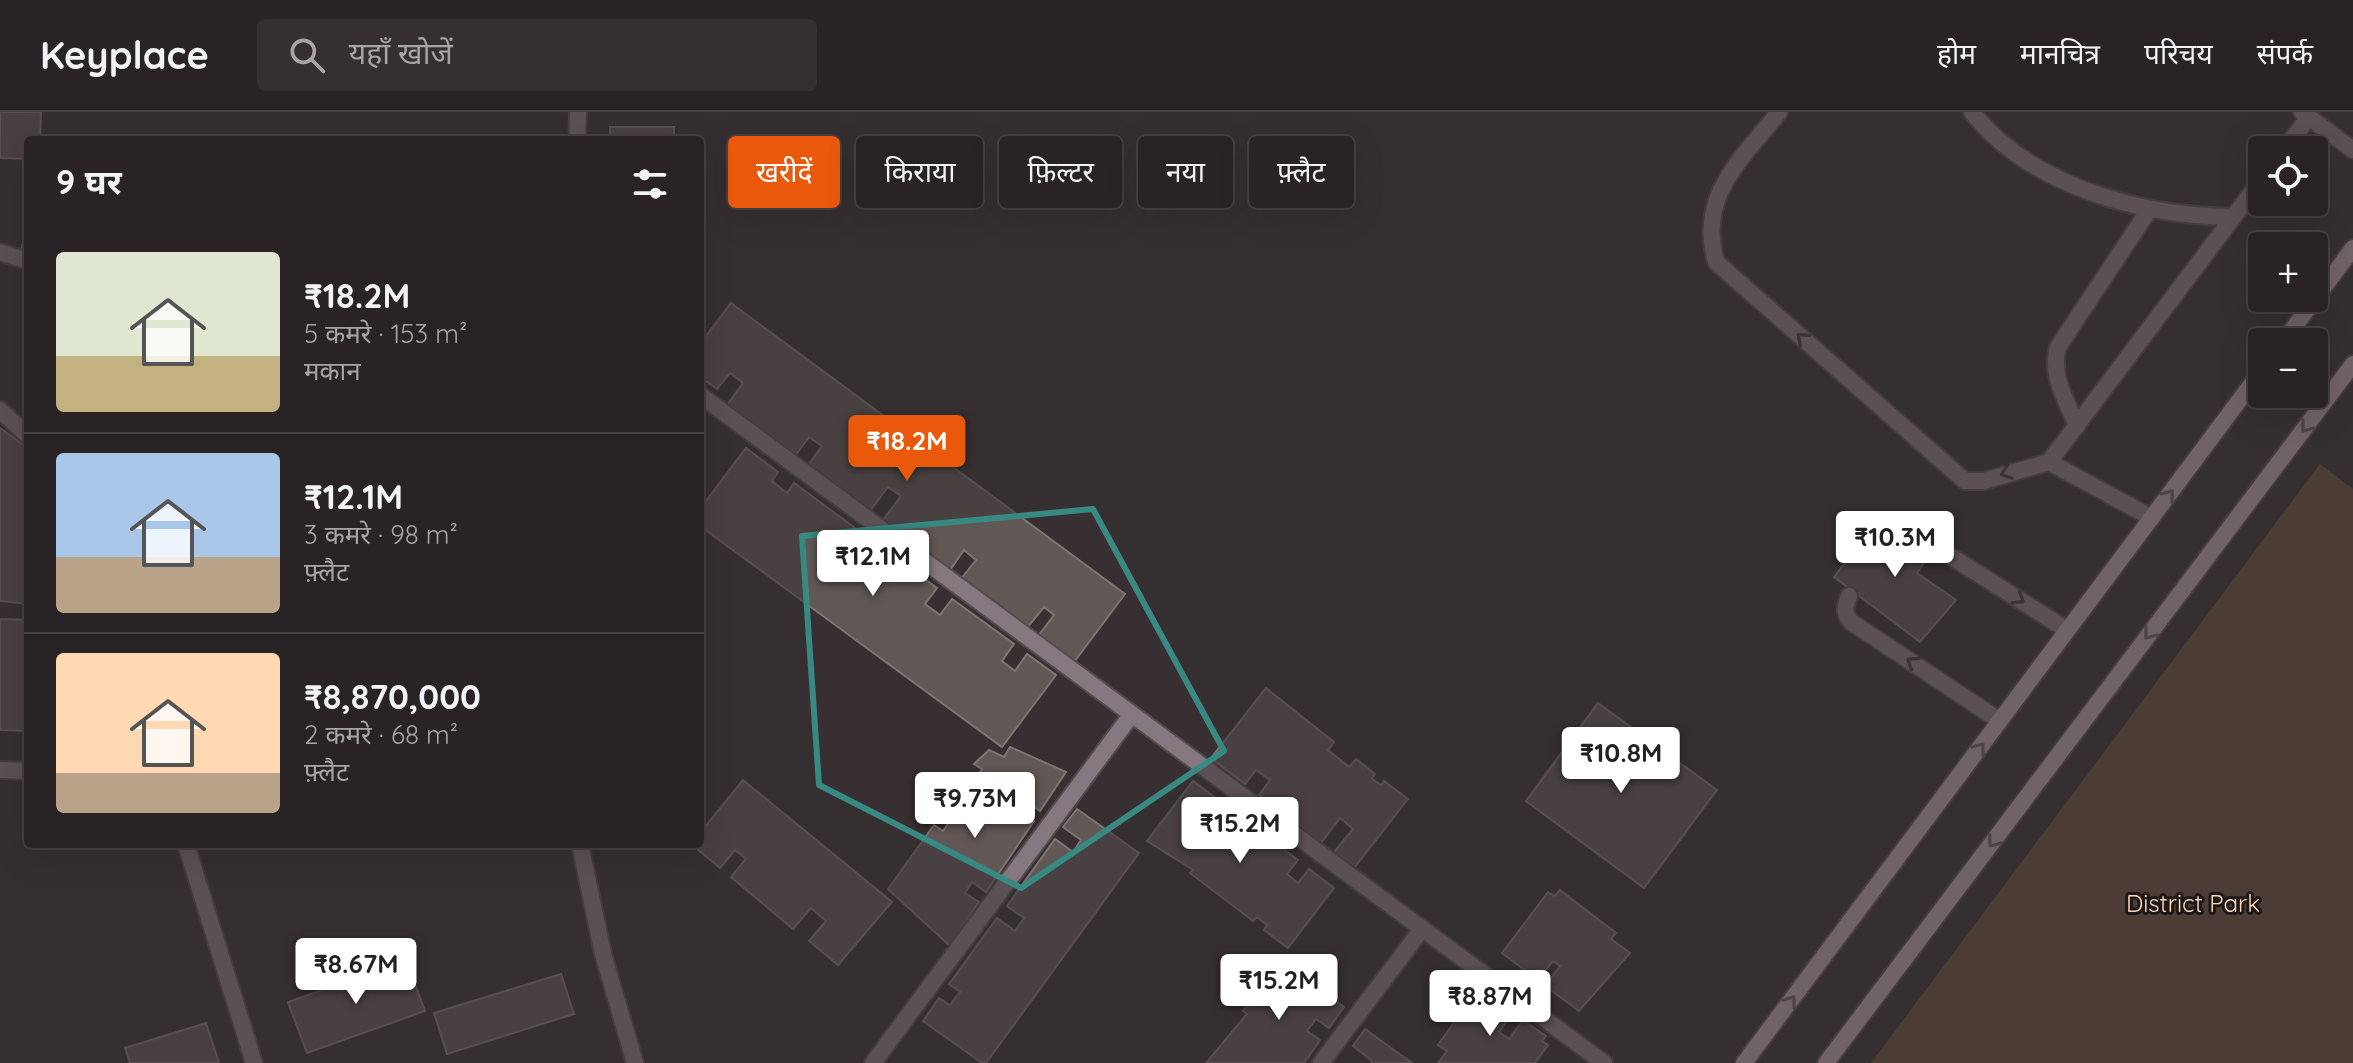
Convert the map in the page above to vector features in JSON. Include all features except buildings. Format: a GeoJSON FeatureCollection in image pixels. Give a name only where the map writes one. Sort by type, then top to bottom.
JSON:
{"type":"FeatureCollection","features":[{"type":"Feature","properties":{"kind":"street"},"geometry":{"type":"LineString","coordinates":[[577,136],[578,112]]}},
{"type":"Feature","properties":{"kind":"street"},"geometry":{"type":"LineString","coordinates":[[1779,112],[1727,177],[1713,207],[1708,236],[1716,262],[1965,481],[1984,481],[2049,462],[2248,197]]}},
{"type":"Feature","properties":{"kind":"street"},"geometry":{"type":"LineString","coordinates":[[1972,112],[2007,146],[2048,172],[2100,195],[2149,210],[2192,217],[2233,217]]}},
{"type":"Feature","properties":{"kind":"street"},"geometry":{"type":"LineString","coordinates":[[2292,136],[2305,114],[2353,150]]}},
{"type":"Feature","properties":{"kind":"street"},"geometry":{"type":"LineString","coordinates":[[2077,426],[2057,378],[2054,362],[2058,347],[2149,210]]}},
{"type":"Feature","properties":{"kind":"street"},"geometry":{"type":"LineString","coordinates":[[2293,328],[2353,248]]}},
{"type":"Feature","properties":{"kind":"street"},"geometry":{"type":"LineString","coordinates":[[0,252],[24,260]]}},
{"type":"Feature","properties":{"kind":"street"},"geometry":{"type":"LineString","coordinates":[[1826,1063],[2353,364]]}},
{"type":"Feature","properties":{"kind":"street"},"geometry":{"type":"LineString","coordinates":[[1744,1063],[2248,389]]}},
{"type":"Feature","properties":{"kind":"street"},"geometry":{"type":"LineString","coordinates":[[704,398],[1604,1063]]}},
{"type":"Feature","properties":{"kind":"street"},"geometry":{"type":"LineString","coordinates":[[0,410],[24,432]]}},
{"type":"Feature","properties":{"kind":"street"},"geometry":{"type":"LineString","coordinates":[[2049,462],[2152,518]]}},
{"type":"Feature","properties":{"kind":"street"},"geometry":{"type":"LineString","coordinates":[[1906,528],[2067,630]]}},
{"type":"Feature","properties":{"kind":"street"},"geometry":{"type":"LineString","coordinates":[[1849,596],[1845,605],[1846,617],[1851,622],[2000,721]]}},
{"type":"Feature","properties":{"kind":"street"},"geometry":{"type":"LineString","coordinates":[[873,1063],[1132,714]]}},
{"type":"Feature","properties":{"kind":"street"},"geometry":{"type":"LineString","coordinates":[[0,770],[24,771]]}},
{"type":"Feature","properties":{"kind":"street"},"geometry":{"type":"LineString","coordinates":[[187,848],[254,1063]]}},
{"type":"Feature","properties":{"kind":"street"},"geometry":{"type":"LineString","coordinates":[[581,848],[603,954],[635,1063]]}},
{"type":"Feature","properties":{"kind":"street"},"geometry":{"type":"LineString","coordinates":[[1321,1063],[1422,929]]}},
{"type":"Feature","properties":{"kind":"highlighted area"},"geometry":{"type":"Polygon","coordinates":[[[1093,509],[1224,751],[1021,888],[819,785],[802,536],[1093,509]]]}},
{"type":"Feature","properties":{"kind":"green space","name":"District Park"},"geometry":{"type":"Polygon","coordinates":[[[2320,464],[2353,489],[2353,1063],[1871,1063],[2320,464]]]}}]}
